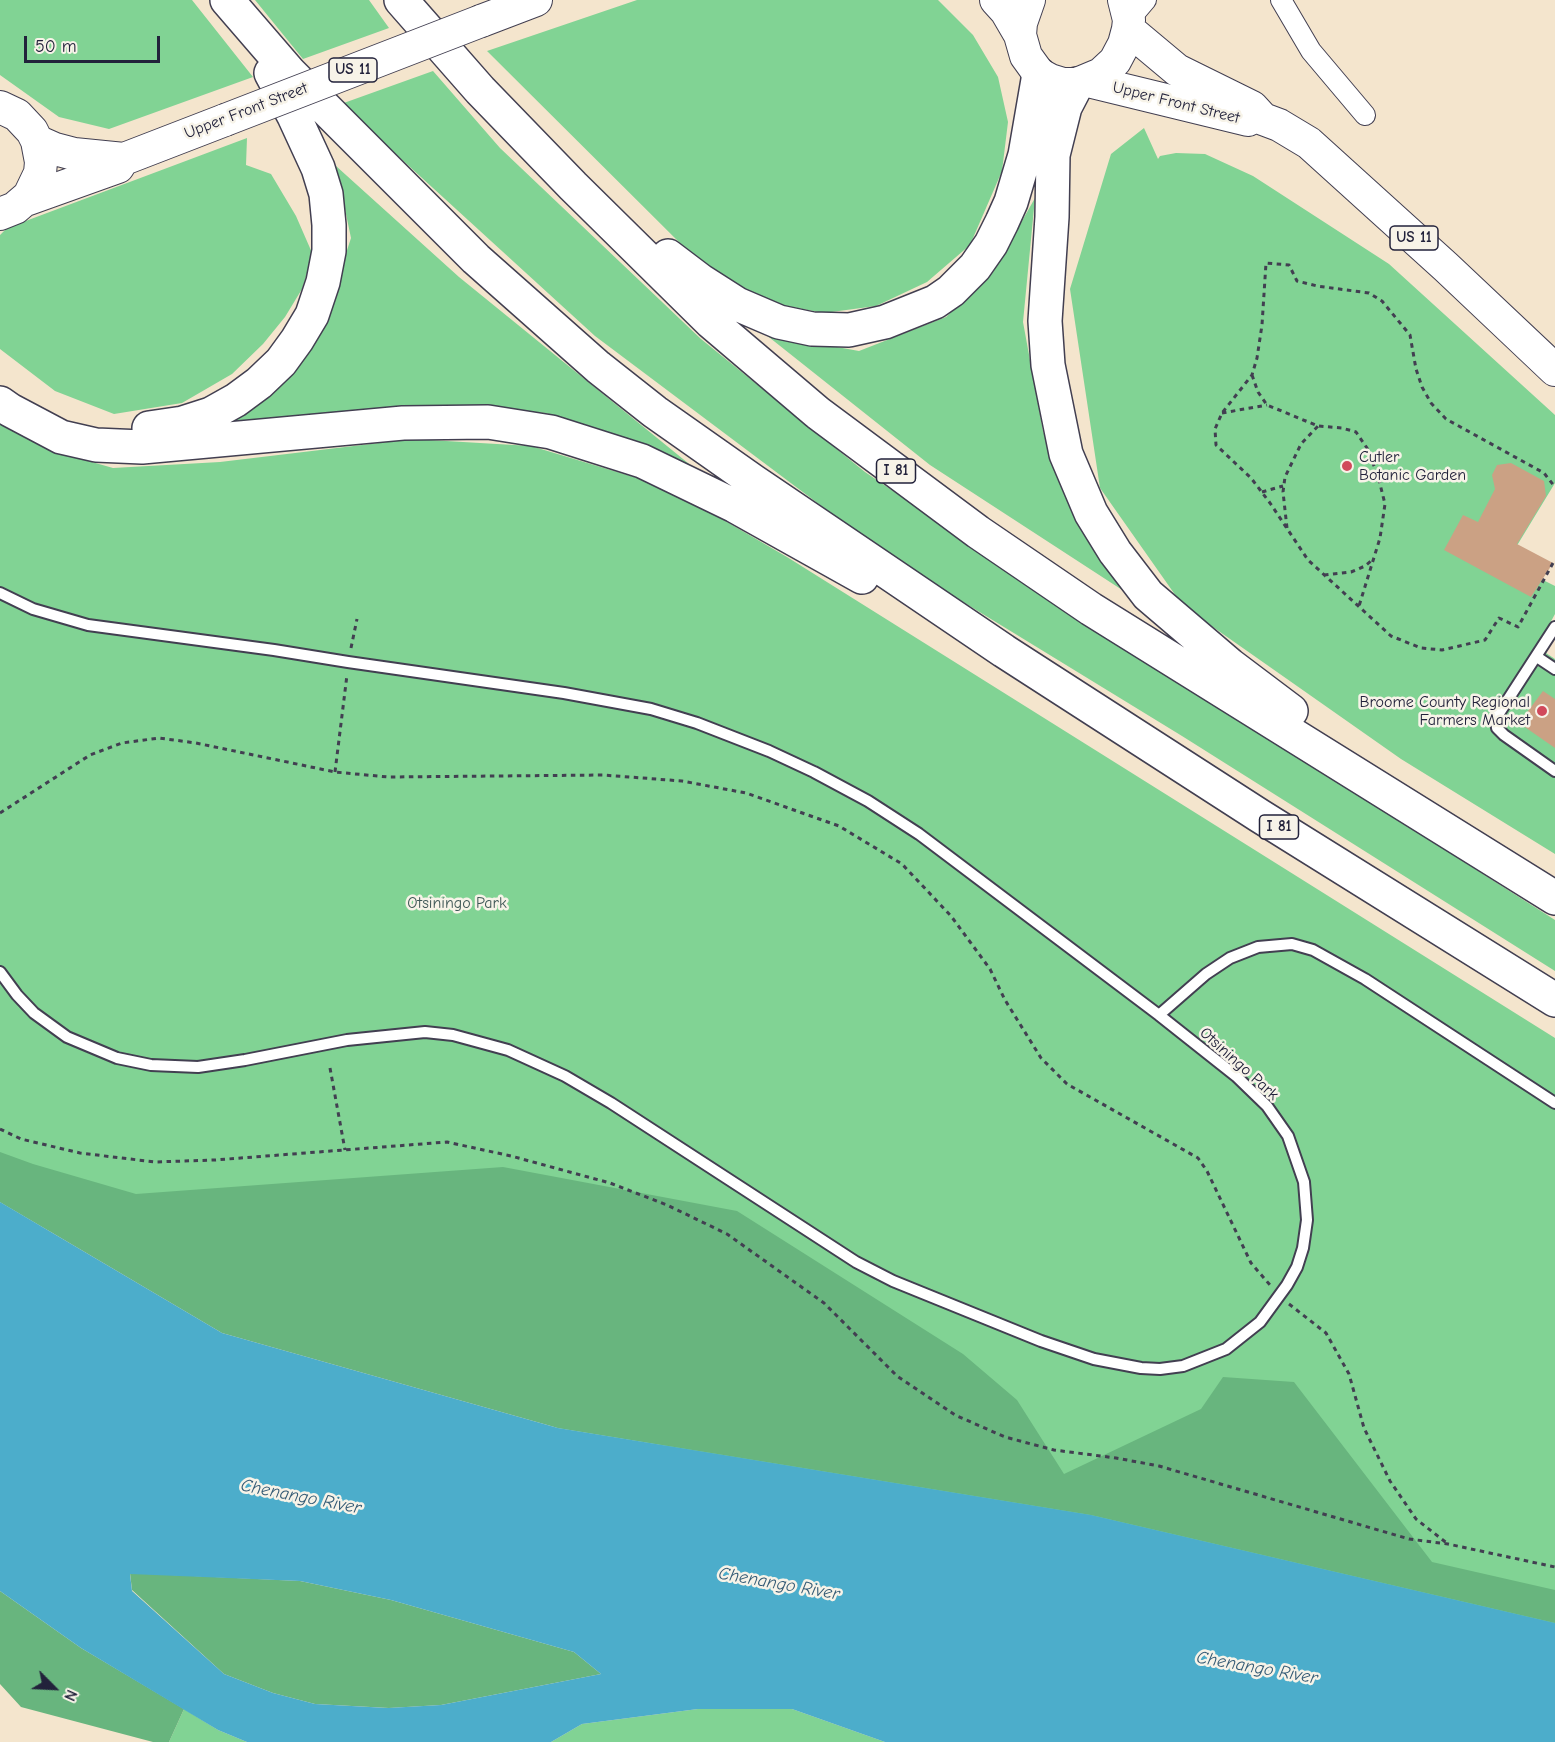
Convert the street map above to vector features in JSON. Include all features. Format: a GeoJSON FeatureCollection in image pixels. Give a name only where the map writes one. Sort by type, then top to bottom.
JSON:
{"type":"FeatureCollection","features":[{"type":"Feature","properties":{"kind":"highway","name":"I 81"},"geometry":{"type":"LineString","coordinates":[[401,0],[480,90],[573,186],[711,322],[818,413],[978,532],[1091,609],[1555,898]]}},
{"type":"Feature","properties":{"kind":"highway","name":"I 81"},"geometry":{"type":"LineString","coordinates":[[234,8],[290,73],[476,259],[598,367],[655,412],[1004,651],[1260,816],[1555,1000]]}},
{"type":"Feature","properties":{"kind":"highway"},"geometry":{"type":"LineString","coordinates":[[0,378],[6,384],[52,411],[74,421],[121,429],[149,428],[183,423],[211,414],[236,400],[259,383],[281,362],[297,340],[312,315],[323,282],[329,251],[330,225],[326,194],[318,168],[294,116],[234,8]]}},
{"type":"Feature","properties":{"kind":"highway"},"geometry":{"type":"LineString","coordinates":[[573,186],[701,281],[737,304],[779,322],[812,329],[849,330],[885,322],[935,302],[951,291],[975,267],[991,244],[1011,202],[1019,177],[1039,74]]}},
{"type":"Feature","properties":{"kind":"highway"},"geometry":{"type":"LineString","coordinates":[[1082,83],[1065,107],[1053,155],[1052,217],[1045,321],[1048,365],[1066,454],[1091,513],[1115,552],[1148,595],[1278,703],[1382,774],[1469,846]]}},
{"type":"Feature","properties":{"kind":"highway"},"geometry":{"type":"LineString","coordinates":[[0,403],[61,436],[96,445],[142,447],[403,423],[489,422],[551,432],[642,461],[663,471],[735,506],[818,554],[1004,651]]}},
{"type":"Feature","properties":{"kind":"main road","name":"Upper Front Street"},"geometry":{"type":"LineString","coordinates":[[12,208],[118,167],[124,159],[537,0]]}},
{"type":"Feature","properties":{"kind":"main road"},"geometry":{"type":"LineString","coordinates":[[996,0],[1006,11],[1020,35],[1026,56],[1039,74]]}},
{"type":"Feature","properties":{"kind":"main road"},"geometry":{"type":"LineString","coordinates":[[1020,35],[1023,12],[1029,0]]}},
{"type":"Feature","properties":{"kind":"main road","name":"Upper Front Street"},"geometry":{"type":"LineString","coordinates":[[1082,83],[1101,74],[1115,61],[1124,44],[1132,12]]}},
{"type":"Feature","properties":{"kind":"main road","name":"Upper Front Street"},"geometry":{"type":"LineString","coordinates":[[1132,12],[1177,70],[1252,107],[1263,119],[1295,134],[1324,156],[1555,370]]}},
{"type":"Feature","properties":{"kind":"main road","name":"Upper Front Street"},"geometry":{"type":"LineString","coordinates":[[1039,74],[1063,84],[1082,83],[1249,121],[1263,119]]}},
{"type":"Feature","properties":{"kind":"main road"},"geometry":{"type":"LineString","coordinates":[[0,107],[22,120],[32,130],[37,141]]}},
{"type":"Feature","properties":{"kind":"main road","name":"Upper Front Street"},"geometry":{"type":"LineString","coordinates":[[37,141],[74,154],[124,159]]}},
{"type":"Feature","properties":{"kind":"main road","name":"Upper Front Street"},"geometry":{"type":"LineString","coordinates":[[12,208],[35,187],[40,173],[37,141]]}},
{"type":"Feature","properties":{"kind":"street"},"geometry":{"type":"LineString","coordinates":[[1281,0],[1311,51],[1365,115]]}},
{"type":"Feature","properties":{"kind":"lane","name":"Otsiningo Park"},"geometry":{"type":"LineString","coordinates":[[0,593],[33,609],[88,625],[564,693],[651,709],[697,723],[770,751],[814,772],[868,801],[919,834],[1159,1015],[1244,1084],[1267,1106],[1288,1136],[1304,1182],[1307,1220],[1303,1248],[1297,1267],[1280,1296],[1260,1322],[1226,1349],[1183,1366],[1160,1369],[1141,1368],[1094,1359],[1041,1341],[893,1281],[856,1262],[611,1103],[566,1076],[508,1050],[453,1035],[425,1032],[347,1040],[198,1067],[151,1065],[117,1058],[67,1037],[34,1013],[0,972]]}},
{"type":"Feature","properties":{"kind":"lane"},"geometry":{"type":"LineString","coordinates":[[1555,627],[1496,718],[1497,728],[1504,735],[1555,771]]}},
{"type":"Feature","properties":{"kind":"lane"},"geometry":{"type":"LineString","coordinates":[[1537,657],[1555,669]]}},
{"type":"Feature","properties":{"kind":"lane"},"geometry":{"type":"LineString","coordinates":[[1159,1015],[1206,974],[1230,958],[1258,947],[1292,944],[1313,950],[1365,979],[1555,1103]]}},
{"type":"Feature","properties":{"kind":"path"},"geometry":{"type":"LineString","coordinates":[[1553,563],[1518,627],[1499,618],[1485,640],[1442,650],[1421,648],[1391,636],[1308,561],[1251,478],[1216,445],[1215,429],[1222,413],[1252,375],[1262,325],[1266,262],[1289,265],[1297,281],[1369,293],[1387,307],[1410,335],[1416,369],[1431,403],[1446,419],[1544,473],[1555,487]]}},
{"type":"Feature","properties":{"kind":"path"},"geometry":{"type":"LineString","coordinates":[[1252,375],[1258,392],[1267,405]]}},
{"type":"Feature","properties":{"kind":"path"},"geometry":{"type":"LineString","coordinates":[[1222,413],[1267,405],[1318,426],[1356,432],[1371,458],[1378,476],[1384,504],[1380,538],[1359,606]]}},
{"type":"Feature","properties":{"kind":"path"},"geometry":{"type":"LineString","coordinates":[[1287,530],[1285,477],[1301,444],[1318,426]]}},
{"type":"Feature","properties":{"kind":"path"},"geometry":{"type":"LineString","coordinates":[[1262,492],[1284,486]]}},
{"type":"Feature","properties":{"kind":"path"},"geometry":{"type":"LineString","coordinates":[[1324,575],[1351,572],[1373,560]]}},
{"type":"Feature","properties":{"kind":"path"},"geometry":{"type":"LineString","coordinates":[[335,772],[348,662],[357,619]]}},
{"type":"Feature","properties":{"kind":"path"},"geometry":{"type":"LineString","coordinates":[[0,813],[90,755],[122,743],[159,738],[196,743],[335,772],[388,777],[603,775],[682,781],[746,793],[839,826],[902,864],[951,916],[990,969],[1005,1000],[1041,1058],[1067,1084],[1198,1158],[1207,1171],[1251,1263],[1280,1296],[1326,1333],[1349,1374],[1364,1428],[1390,1481],[1416,1519],[1448,1544]]}},
{"type":"Feature","properties":{"kind":"path"},"geometry":{"type":"LineString","coordinates":[[330,1068],[345,1150]]}},
{"type":"Feature","properties":{"kind":"path"},"geometry":{"type":"LineString","coordinates":[[0,1129],[21,1139],[80,1153],[155,1162],[215,1160],[447,1142],[511,1156],[610,1183],[667,1205],[727,1234],[824,1303],[897,1376],[955,1415],[1005,1437],[1054,1450],[1159,1466],[1409,1539],[1448,1544],[1555,1568]]}},
{"type":"Feature","properties":{"kind":"green space"},"geometry":{"type":"Polygon","coordinates":[[[0,0],[192,0],[253,77],[109,129],[59,117],[0,75],[0,0]]]}},
{"type":"Feature","properties":{"kind":"green space"},"geometry":{"type":"Polygon","coordinates":[[[255,0],[369,0],[389,28],[303,59],[255,0]]]}},
{"type":"Feature","properties":{"kind":"green space"},"geometry":{"type":"Polygon","coordinates":[[[637,0],[938,0],[973,35],[998,77],[1008,122],[1002,171],[970,245],[927,282],[876,306],[824,313],[765,302],[694,257],[487,51],[637,0]]]}},
{"type":"Feature","properties":{"kind":"green space"},"geometry":{"type":"Polygon","coordinates":[[[433,71],[500,148],[701,339],[865,472],[1066,608],[1555,920],[1555,971],[1182,736],[888,556],[595,336],[341,104],[433,71]]]}},
{"type":"Feature","properties":{"kind":"green space","name":"Cutler Botanic Garden"},"geometry":{"type":"Polygon","coordinates":[[[1144,128],[1158,159],[1160,156],[1176,153],[1205,154],[1253,176],[1389,264],[1555,415],[1555,483],[1507,562],[1555,586],[1555,614],[1537,647],[1555,659],[1555,854],[1401,759],[1183,606],[1100,488],[1070,289],[1111,154],[1144,128]]]}},
{"type":"Feature","properties":{"kind":"green space"},"geometry":{"type":"Polygon","coordinates":[[[247,138],[246,165],[271,174],[296,216],[313,255],[302,289],[285,317],[263,344],[232,374],[182,403],[114,414],[55,391],[0,349],[0,235],[7,228],[247,138]]]}},
{"type":"Feature","properties":{"kind":"green space"},"geometry":{"type":"Polygon","coordinates":[[[336,166],[459,277],[699,472],[546,413],[459,407],[211,427],[324,321],[351,238],[336,166]]]}},
{"type":"Feature","properties":{"kind":"green space"},"geometry":{"type":"Polygon","coordinates":[[[1035,198],[1023,322],[1043,431],[1081,528],[1133,597],[930,465],[765,334],[859,351],[946,317],[993,272],[1035,198]]]}},
{"type":"Feature","properties":{"kind":"green space","name":"Otsiningo Park"},"geometry":{"type":"Polygon","coordinates":[[[0,422],[53,451],[113,468],[220,462],[412,439],[531,446],[667,487],[787,557],[1555,1038],[1555,1629],[660,1445],[558,1428],[48,1230],[0,1202],[0,422]]]}},
{"type":"Feature","properties":{"kind":"green space"},"geometry":{"type":"Polygon","coordinates":[[[0,1152],[136,1194],[503,1167],[737,1211],[963,1354],[1017,1400],[1064,1474],[1201,1409],[1223,1377],[1294,1382],[1432,1562],[1555,1590],[1555,1623],[1091,1515],[558,1428],[222,1333],[0,1202],[0,1152]]]}},
{"type":"Feature","properties":{"kind":"green space"},"geometry":{"type":"Polygon","coordinates":[[[130,1573],[300,1581],[391,1600],[574,1652],[601,1674],[441,1705],[389,1708],[315,1704],[273,1693],[224,1674],[132,1590],[130,1573]]]}},
{"type":"Feature","properties":{"kind":"green space"},"geometry":{"type":"Polygon","coordinates":[[[0,1591],[81,1648],[184,1709],[169,1742],[153,1742],[21,1707],[0,1684],[0,1591]]]}},
{"type":"Feature","properties":{"kind":"green space"},"geometry":{"type":"Polygon","coordinates":[[[184,1709],[218,1730],[247,1742],[169,1742],[184,1709]]]}},
{"type":"Feature","properties":{"kind":"green space"},"geometry":{"type":"Polygon","coordinates":[[[698,1709],[792,1709],[885,1742],[551,1742],[582,1724],[698,1709]]]}},
{"type":"Feature","properties":{"kind":"water","name":"Chenango River"},"geometry":{"type":"Polygon","coordinates":[[[0,1202],[222,1333],[558,1428],[1091,1515],[1555,1623],[1555,1742],[885,1742],[792,1709],[698,1709],[582,1724],[551,1742],[247,1742],[218,1730],[81,1648],[0,1591],[0,1202]],[[130,1574],[132,1591],[224,1674],[273,1693],[315,1704],[388,1708],[441,1705],[601,1674],[574,1652],[391,1600],[300,1581],[130,1574]]]}},
{"type":"Feature","properties":{"kind":"building"},"geometry":{"type":"Polygon","coordinates":[[[1511,463],[1544,481],[1546,496],[1517,544],[1553,563],[1531,597],[1444,550],[1463,515],[1478,522],[1495,489],[1492,475],[1497,465],[1511,463]]]}},
{"type":"Feature","properties":{"kind":"building","name":"Broome County Regional Farmers Market"},"geometry":{"type":"Polygon","coordinates":[[[1543,691],[1555,699],[1555,748],[1519,723],[1543,691]]]}},
{"type":"Feature","properties":{"kind":"place","name":"Cutler Botanic Garden"},"geometry":{"type":"Point","coordinates":[1347,466]}},
{"type":"Feature","properties":{"kind":"place","name":"Broome County Regional Farmers Market"},"geometry":{"type":"Point","coordinates":[1542,711]}}]}
